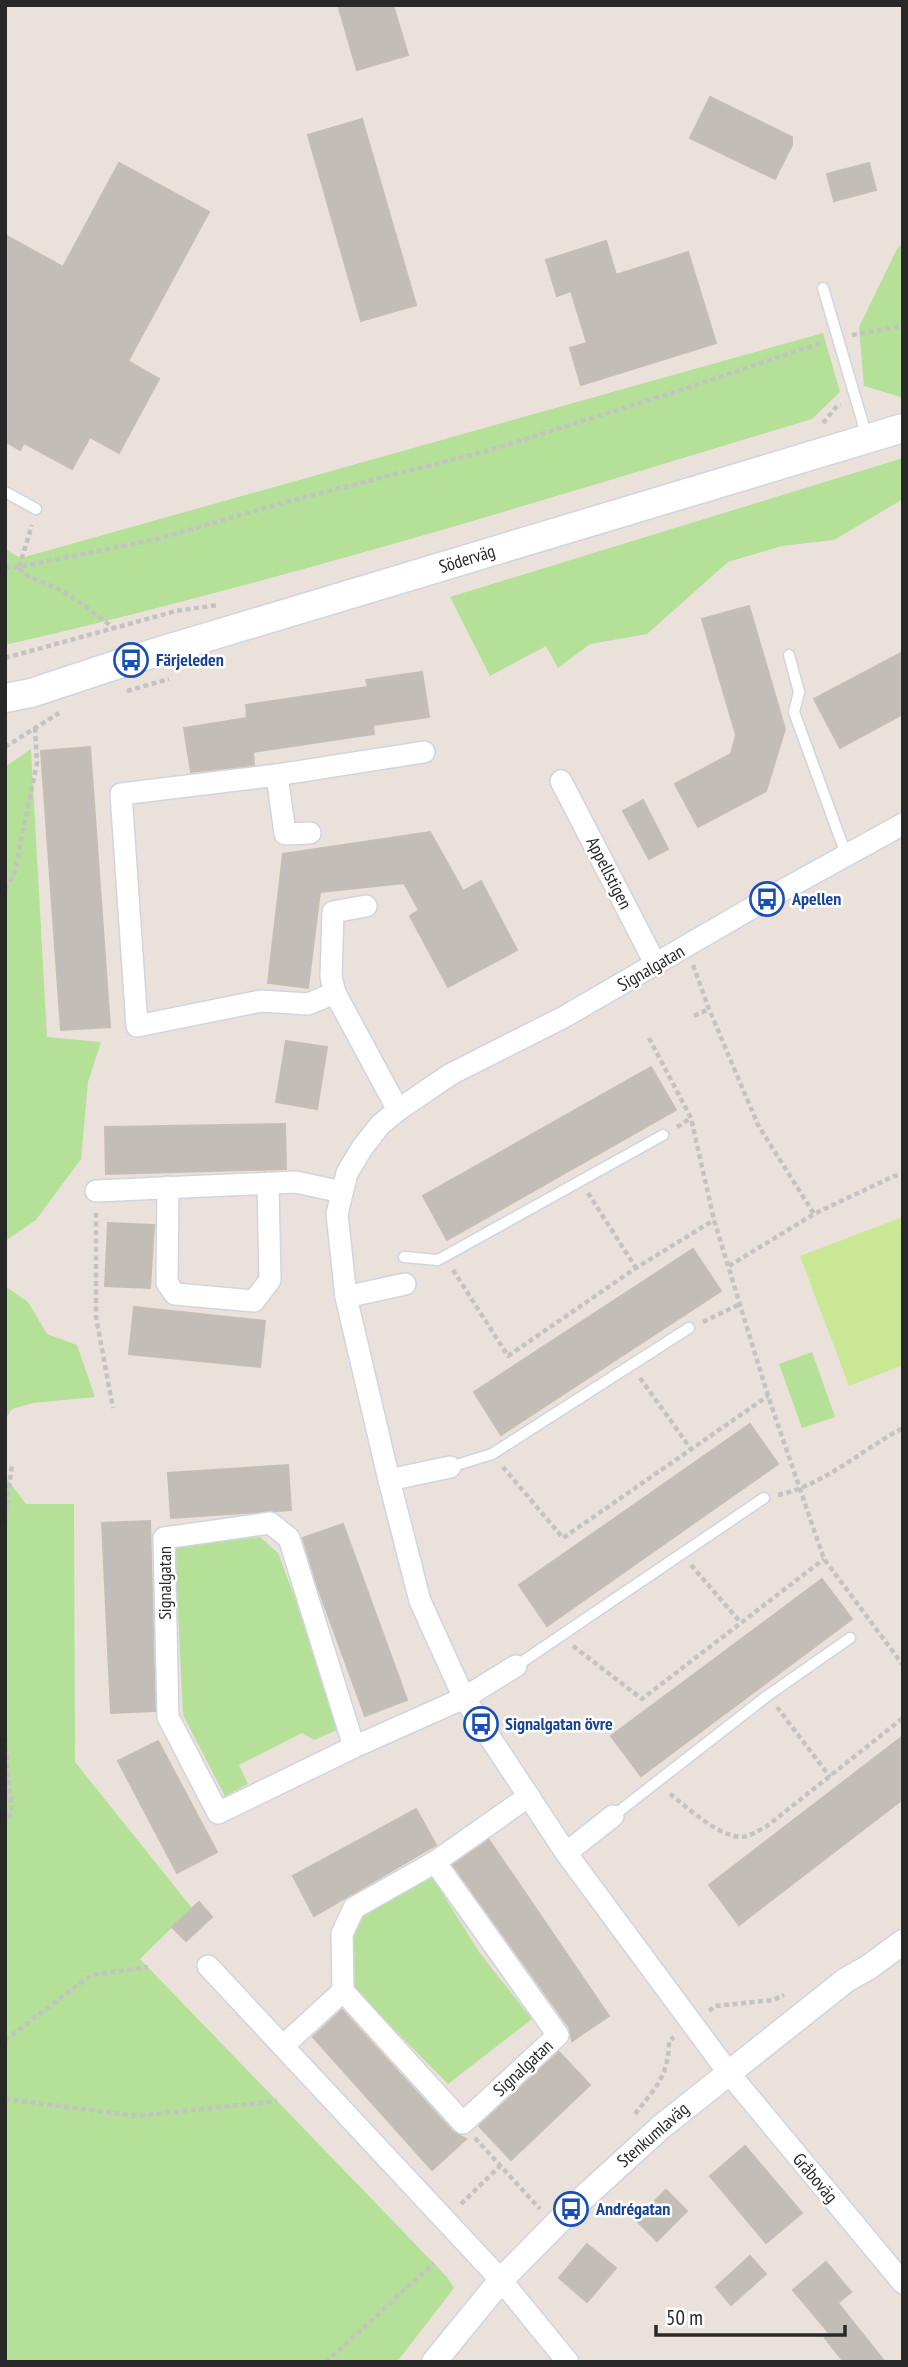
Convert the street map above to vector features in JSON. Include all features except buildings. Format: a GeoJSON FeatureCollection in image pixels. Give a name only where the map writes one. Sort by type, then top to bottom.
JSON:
{"type":"FeatureCollection","features":[{"type":"Feature","properties":{"kind":"main road","name":"Söderväg"},"geometry":{"type":"LineString","coordinates":[[5,709],[18,695],[903,428]]}},
{"type":"Feature","properties":{"kind":"street"},"geometry":{"type":"LineString","coordinates":[[335,993],[308,1004],[261,1001],[138,1026],[121,794],[277,775],[424,752]]}},
{"type":"Feature","properties":{"kind":"street"},"geometry":{"type":"LineString","coordinates":[[277,775],[285,834],[310,833]]}},
{"type":"Feature","properties":{"kind":"street","name":"Appellstigen"},"geometry":{"type":"LineString","coordinates":[[561,781],[656,965]]}},
{"type":"Feature","properties":{"kind":"street","name":"Signalgatan"},"geometry":{"type":"LineString","coordinates":[[728,2072],[566,1853],[464,1698],[420,1601],[346,1297],[337,1214],[348,1173],[362,1148],[380,1125],[398,1110],[451,1074],[564,1017],[767,899],[903,824]]}},
{"type":"Feature","properties":{"kind":"street"},"geometry":{"type":"LineString","coordinates":[[366,906],[333,912],[331,977],[335,993],[398,1110]]}},
{"type":"Feature","properties":{"kind":"street"},"geometry":{"type":"LineString","coordinates":[[96,1191],[296,1182],[342,1192]]}},
{"type":"Feature","properties":{"kind":"street"},"geometry":{"type":"LineString","coordinates":[[168,1187],[167,1283],[175,1294],[254,1301],[270,1280],[268,1183]]}},
{"type":"Feature","properties":{"kind":"street"},"geometry":{"type":"LineString","coordinates":[[346,1297],[405,1284]]}},
{"type":"Feature","properties":{"kind":"street"},"geometry":{"type":"LineString","coordinates":[[389,1480],[450,1467]]}},
{"type":"Feature","properties":{"kind":"street","name":"Signalgatan"},"geometry":{"type":"LineString","coordinates":[[354,1747],[289,1538],[271,1523],[164,1538],[168,1717],[218,1813],[354,1747],[464,1698],[516,1666]]}},
{"type":"Feature","properties":{"kind":"street"},"geometry":{"type":"LineString","coordinates":[[463,2123],[343,1991],[342,1934],[354,1908],[435,1862],[529,1796]]}},
{"type":"Feature","properties":{"kind":"street"},"geometry":{"type":"LineString","coordinates":[[566,1853],[613,1816]]}},
{"type":"Feature","properties":{"kind":"street","name":"Signalgatan"},"geometry":{"type":"LineString","coordinates":[[435,1862],[558,2035],[463,2123]]}},
{"type":"Feature","properties":{"kind":"street","name":"Stenkumlaväg"},"geometry":{"type":"LineString","coordinates":[[433,2362],[502,2280],[555,2225],[661,2127],[846,1979],[869,1967],[903,1942]]}},
{"type":"Feature","properties":{"kind":"street"},"geometry":{"type":"LineString","coordinates":[[208,1966],[502,2280],[568,2362]]}},
{"type":"Feature","properties":{"kind":"street"},"geometry":{"type":"LineString","coordinates":[[283,2046],[343,1991]]}},
{"type":"Feature","properties":{"kind":"street","name":"Gråboväg"},"geometry":{"type":"LineString","coordinates":[[728,2072],[903,2283]]}},
{"type":"Feature","properties":{"kind":"lane"},"geometry":{"type":"LineString","coordinates":[[823,288],[868,439]]}},
{"type":"Feature","properties":{"kind":"lane"},"geometry":{"type":"LineString","coordinates":[[5,492],[36,509]]}},
{"type":"Feature","properties":{"kind":"lane"},"geometry":{"type":"LineString","coordinates":[[789,655],[799,692],[794,712],[847,857]]}},
{"type":"Feature","properties":{"kind":"lane"},"geometry":{"type":"LineString","coordinates":[[404,1257],[438,1260],[663,1135]]}},
{"type":"Feature","properties":{"kind":"lane"},"geometry":{"type":"LineString","coordinates":[[450,1467],[492,1454],[689,1328]]}},
{"type":"Feature","properties":{"kind":"lane","name":"Signalgatan"},"geometry":{"type":"LineString","coordinates":[[516,1666],[764,1499]]}},
{"type":"Feature","properties":{"kind":"lane"},"geometry":{"type":"LineString","coordinates":[[613,1816],[767,1696],[850,1638]]}},
{"type":"Feature","properties":{"kind":"path"},"geometry":{"type":"LineString","coordinates":[[5,568],[157,539],[293,500],[487,452],[684,390],[838,337],[903,326]]}},
{"type":"Feature","properties":{"kind":"path"},"geometry":{"type":"LineString","coordinates":[[19,567],[36,509]]}},
{"type":"Feature","properties":{"kind":"path"},"geometry":{"type":"LineString","coordinates":[[19,567],[26,576],[57,588],[114,628]]}},
{"type":"Feature","properties":{"kind":"path"},"geometry":{"type":"LineString","coordinates":[[5,658],[176,611]]}},
{"type":"Feature","properties":{"kind":"path"},"geometry":{"type":"LineString","coordinates":[[114,694],[139,689]]}},
{"type":"Feature","properties":{"kind":"path"},"geometry":{"type":"LineString","coordinates":[[5,747],[64,711]]}},
{"type":"Feature","properties":{"kind":"path"},"geometry":{"type":"LineString","coordinates":[[5,889],[14,875],[37,763],[35,727]]}},
{"type":"Feature","properties":{"kind":"path"},"geometry":{"type":"LineString","coordinates":[[693,964],[758,1125],[814,1214]]}},
{"type":"Feature","properties":{"kind":"path"},"geometry":{"type":"LineString","coordinates":[[694,1016],[709,1009]]}},
{"type":"Feature","properties":{"kind":"path"},"geometry":{"type":"LineString","coordinates":[[649,1038],[691,1118],[714,1220],[768,1396],[824,1559],[903,1665]]}},
{"type":"Feature","properties":{"kind":"path"},"geometry":{"type":"LineString","coordinates":[[729,1266],[814,1214],[894,1176],[903,1175]]}},
{"type":"Feature","properties":{"kind":"path"},"geometry":{"type":"LineString","coordinates":[[580,1181],[636,1268]]}},
{"type":"Feature","properties":{"kind":"path"},"geometry":{"type":"LineString","coordinates":[[96,1191],[96,1317],[113,1408]]}},
{"type":"Feature","properties":{"kind":"path"},"geometry":{"type":"LineString","coordinates":[[444,1256],[508,1356],[636,1268],[714,1220]]}},
{"type":"Feature","properties":{"kind":"path"},"geometry":{"type":"LineString","coordinates":[[689,1328],[740,1304]]}},
{"type":"Feature","properties":{"kind":"path"},"geometry":{"type":"LineString","coordinates":[[631,1366],[691,1449]]}},
{"type":"Feature","properties":{"kind":"path"},"geometry":{"type":"LineString","coordinates":[[492,1454],[563,1538],[768,1396]]}},
{"type":"Feature","properties":{"kind":"path"},"geometry":{"type":"LineString","coordinates":[[799,1490],[841,1468],[903,1428]]}},
{"type":"Feature","properties":{"kind":"path"},"geometry":{"type":"LineString","coordinates":[[5,1522],[12,1464]]}},
{"type":"Feature","properties":{"kind":"path"},"geometry":{"type":"LineString","coordinates":[[682,1553],[741,1623]]}},
{"type":"Feature","properties":{"kind":"path"},"geometry":{"type":"LineString","coordinates":[[561,1637],[642,1699],[824,1559]]}},
{"type":"Feature","properties":{"kind":"path"},"geometry":{"type":"LineString","coordinates":[[767,1696],[830,1777]]}},
{"type":"Feature","properties":{"kind":"path"},"geometry":{"type":"LineString","coordinates":[[656,1783],[713,1827],[729,1835],[745,1838],[767,1826],[903,1718]]}},
{"type":"Feature","properties":{"kind":"path"},"geometry":{"type":"LineString","coordinates":[[5,1738],[12,1814],[5,1821]]}},
{"type":"Feature","properties":{"kind":"path"},"geometry":{"type":"LineString","coordinates":[[5,2040],[91,1975],[148,1966]]}},
{"type":"Feature","properties":{"kind":"path"},"geometry":{"type":"LineString","coordinates":[[5,2099],[138,2116],[277,2101]]}},
{"type":"Feature","properties":{"kind":"path"},"geometry":{"type":"LineString","coordinates":[[463,2123],[555,2225]]}},
{"type":"Feature","properties":{"kind":"path"},"geometry":{"type":"LineString","coordinates":[[445,2220],[500,2166]]}},
{"type":"Feature","properties":{"kind":"path"},"geometry":{"type":"LineString","coordinates":[[326,2362],[433,2263]]}},
{"type":"Feature","properties":{"kind":"green space"},"geometry":{"type":"Polygon","coordinates":[[[903,243],[901,397],[864,386],[859,327],[897,249],[903,243]]]}},
{"type":"Feature","properties":{"kind":"green space"},"geometry":{"type":"Polygon","coordinates":[[[823,333],[840,392],[812,419],[310,567],[5,645],[5,549],[21,558],[823,333]]]}},
{"type":"Feature","properties":{"kind":"green space"},"geometry":{"type":"Polygon","coordinates":[[[903,458],[903,499],[834,540],[782,546],[728,562],[647,634],[590,644],[558,668],[546,646],[490,676],[450,597],[903,458]]]}},
{"type":"Feature","properties":{"kind":"green space"},"geometry":{"type":"Polygon","coordinates":[[[31,749],[47,1037],[101,1042],[88,1082],[81,1159],[36,1220],[5,1241],[5,767],[31,749]]]}},
{"type":"Feature","properties":{"kind":"green space"},"geometry":{"type":"Polygon","coordinates":[[[903,1217],[903,1365],[849,1386],[800,1256],[903,1217]]]}},
{"type":"Feature","properties":{"kind":"green space"},"geometry":{"type":"Polygon","coordinates":[[[5,1286],[28,1302],[47,1334],[77,1345],[95,1397],[33,1403],[12,1409],[5,1419],[5,1286]]]}},
{"type":"Feature","properties":{"kind":"green space"},"geometry":{"type":"Polygon","coordinates":[[[812,1352],[835,1417],[802,1428],[779,1364],[812,1352]]]}},
{"type":"Feature","properties":{"kind":"green space"},"geometry":{"type":"Polygon","coordinates":[[[5,1476],[26,1504],[74,1504],[75,1762],[192,1908],[140,1959],[447,2277],[454,2288],[397,2362],[5,2362],[5,1476]]]}},
{"type":"Feature","properties":{"kind":"green space"},"geometry":{"type":"Polygon","coordinates":[[[260,1537],[278,1553],[337,1730],[314,1740],[302,1733],[239,1765],[248,1784],[225,1796],[183,1715],[175,1547],[260,1537]]]}},
{"type":"Feature","properties":{"kind":"green space"},"geometry":{"type":"Polygon","coordinates":[[[431,1875],[479,1952],[532,2019],[448,2084],[355,1990],[351,1937],[361,1915],[431,1875]]]}},
{"type":"Feature","properties":{"kind":"place","name":"Färjeleden"},"geometry":{"type":"Point","coordinates":[131,660]}},
{"type":"Feature","properties":{"kind":"place","name":"Apellen"},"geometry":{"type":"Point","coordinates":[767,899]}},
{"type":"Feature","properties":{"kind":"place","name":"Signalgatan övre"},"geometry":{"type":"Point","coordinates":[481,1724]}},
{"type":"Feature","properties":{"kind":"place","name":"Andrégatan"},"geometry":{"type":"Point","coordinates":[571,2209]}}]}
